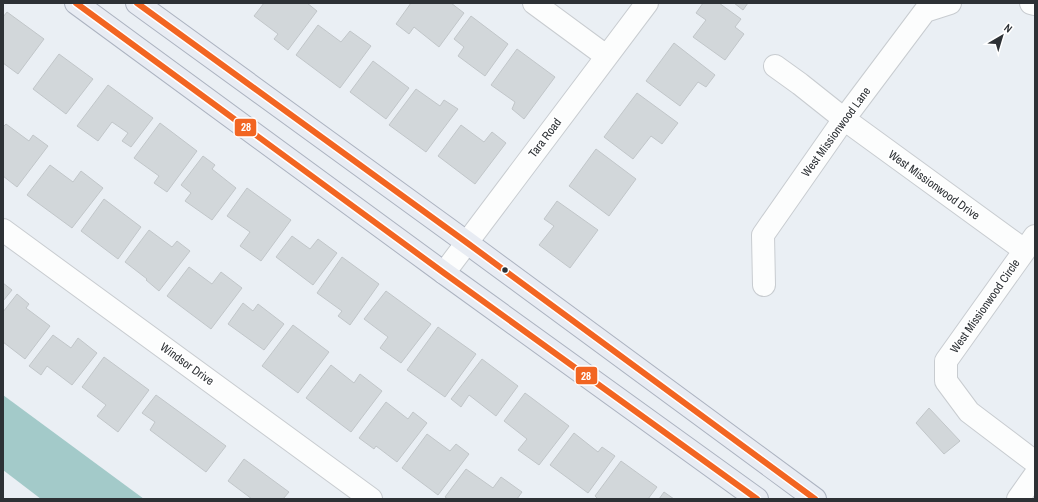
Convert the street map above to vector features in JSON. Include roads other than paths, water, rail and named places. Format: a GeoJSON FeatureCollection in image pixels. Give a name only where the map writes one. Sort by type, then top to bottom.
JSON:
{"type":"FeatureCollection","features":[{"type":"Feature","properties":{"kind":"main road"},"geometry":{"type":"LineString","coordinates":[[76,3],[444,273],[757,499]]}},
{"type":"Feature","properties":{"kind":"main road"},"geometry":{"type":"LineString","coordinates":[[137,3],[466,242],[815,499]]}},
{"type":"Feature","properties":{"kind":"street"},"geometry":{"type":"LineString","coordinates":[[534,3],[606,56]]}},
{"type":"Feature","properties":{"kind":"street","name":"Tara Road"},"geometry":{"type":"LineString","coordinates":[[444,273],[647,3]]}},
{"type":"Feature","properties":{"kind":"street","name":"West Missionwood Lane"},"geometry":{"type":"LineString","coordinates":[[764,285],[763,235],[844,119],[925,11],[950,3]]}},
{"type":"Feature","properties":{"kind":"street"},"geometry":{"type":"LineString","coordinates":[[1030,3],[1035,4]]}},
{"type":"Feature","properties":{"kind":"street","name":"West Missionwood Drive"},"geometry":{"type":"LineString","coordinates":[[775,66],[844,119],[1029,243]]}},
{"type":"Feature","properties":{"kind":"street","name":"Windsor Drive"},"geometry":{"type":"LineString","coordinates":[[3,230],[371,499]]}},
{"type":"Feature","properties":{"kind":"street","name":"West Missionwood Circle"},"geometry":{"type":"LineString","coordinates":[[1029,243],[946,361],[946,381],[969,412],[1035,462]]}},
{"type":"Feature","properties":{"kind":"street"},"geometry":{"type":"LineString","coordinates":[[1018,499],[1035,476]]}}]}
